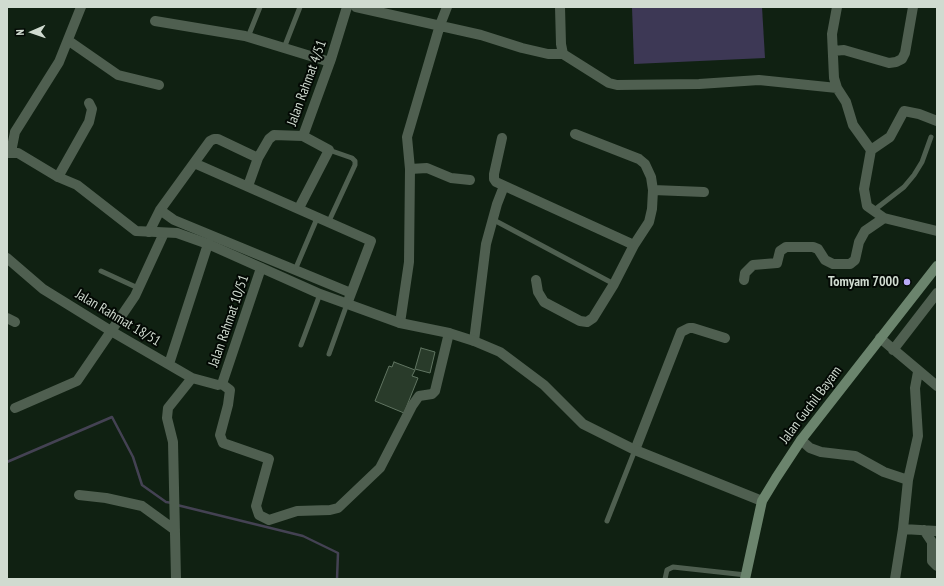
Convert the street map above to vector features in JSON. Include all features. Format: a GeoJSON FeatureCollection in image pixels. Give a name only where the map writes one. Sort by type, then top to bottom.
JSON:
{"type":"FeatureCollection","features":[{"type":"Feature","properties":{"kind":"main road","name":"Jalan Guchil Bayam"},"geometry":{"type":"LineString","coordinates":[[745,577],[762,501],[801,440],[937,266]]}},
{"type":"Feature","properties":{"kind":"street"},"geometry":{"type":"LineString","coordinates":[[81,7],[59,62],[15,132],[9,153],[18,153],[58,177],[77,185],[136,230],[177,233],[208,244],[320,294],[347,304],[400,323],[450,333],[500,352],[544,385],[583,424],[635,450],[762,501]]}},
{"type":"Feature","properties":{"kind":"street","name":"Jalan Rahmat 4/51"},"geometry":{"type":"LineString","coordinates":[[258,158],[269,139],[274,135],[303,136],[330,62],[347,7]]}},
{"type":"Feature","properties":{"kind":"street"},"geometry":{"type":"LineString","coordinates":[[356,7],[481,35],[522,48],[548,54],[563,54],[603,80],[617,85],[753,80],[837,88]]}},
{"type":"Feature","properties":{"kind":"street"},"geometry":{"type":"LineString","coordinates":[[400,323],[409,262],[410,169],[407,137],[440,25],[447,7]]}},
{"type":"Feature","properties":{"kind":"street"},"geometry":{"type":"LineString","coordinates":[[560,7],[561,44],[563,54]]}},
{"type":"Feature","properties":{"kind":"street"},"geometry":{"type":"LineString","coordinates":[[837,7],[832,34],[834,78],[837,88],[846,102],[853,125],[871,150]]}},
{"type":"Feature","properties":{"kind":"street"},"geometry":{"type":"LineString","coordinates":[[833,51],[844,50],[889,62],[896,62],[902,59],[906,54],[913,7]]}},
{"type":"Feature","properties":{"kind":"street"},"geometry":{"type":"LineString","coordinates":[[155,21],[248,37],[330,62]]}},
{"type":"Feature","properties":{"kind":"street"},"geometry":{"type":"LineString","coordinates":[[68,41],[118,75],[159,85]]}},
{"type":"Feature","properties":{"kind":"street"},"geometry":{"type":"LineString","coordinates":[[58,177],[89,122],[92,110],[89,103]]}},
{"type":"Feature","properties":{"kind":"street"},"geometry":{"type":"LineString","coordinates":[[937,121],[920,114],[904,111],[890,137],[871,150],[864,189],[867,206],[872,211],[884,218],[937,231]]}},
{"type":"Feature","properties":{"kind":"street"},"geometry":{"type":"LineString","coordinates":[[536,280],[538,292],[544,302],[580,321],[587,322],[593,318],[614,284],[634,245],[650,222],[653,190],[651,177],[645,164],[639,160],[575,134]]}},
{"type":"Feature","properties":{"kind":"street"},"geometry":{"type":"LineString","coordinates":[[299,208],[330,150],[303,136]]}},
{"type":"Feature","properties":{"kind":"street"},"geometry":{"type":"LineString","coordinates":[[502,138],[494,179],[504,186],[634,245]]}},
{"type":"Feature","properties":{"kind":"street"},"geometry":{"type":"LineString","coordinates":[[149,232],[160,210],[210,141],[214,139],[218,139],[258,158],[248,186]]}},
{"type":"Feature","properties":{"kind":"street"},"geometry":{"type":"LineString","coordinates":[[194,163],[371,240],[347,304]]}},
{"type":"Feature","properties":{"kind":"street"},"geometry":{"type":"LineString","coordinates":[[410,169],[427,168],[451,178],[470,180]]}},
{"type":"Feature","properties":{"kind":"street"},"geometry":{"type":"LineString","coordinates":[[474,341],[486,244],[492,219],[504,186]]}},
{"type":"Feature","properties":{"kind":"street"},"geometry":{"type":"LineString","coordinates":[[653,190],[704,192]]}},
{"type":"Feature","properties":{"kind":"street"},"geometry":{"type":"LineString","coordinates":[[160,210],[174,220],[351,293]]}},
{"type":"Feature","properties":{"kind":"street"},"geometry":{"type":"LineString","coordinates":[[744,280],[745,273],[748,268],[753,265],[777,263],[780,251],[786,247],[813,247],[818,249],[825,260],[833,264],[850,264],[855,260],[859,242],[865,231],[884,218]]}},
{"type":"Feature","properties":{"kind":"street"},"geometry":{"type":"LineString","coordinates":[[15,408],[77,381],[138,288],[164,233]]}},
{"type":"Feature","properties":{"kind":"street"},"geometry":{"type":"LineString","coordinates":[[169,364],[208,244]]}},
{"type":"Feature","properties":{"kind":"street","name":"Jalan Rahmat 18/51"},"geometry":{"type":"LineString","coordinates":[[7,258],[43,289],[111,331],[192,378],[218,385],[222,384]]}},
{"type":"Feature","properties":{"kind":"street","name":"Jalan Rahmat 10/51"},"geometry":{"type":"LineString","coordinates":[[222,384],[261,268]]}},
{"type":"Feature","properties":{"kind":"street"},"geometry":{"type":"LineString","coordinates":[[893,350],[937,293]]}},
{"type":"Feature","properties":{"kind":"street"},"geometry":{"type":"LineString","coordinates":[[635,450],[681,332],[689,328],[693,328],[725,338]]}},
{"type":"Feature","properties":{"kind":"street"},"geometry":{"type":"LineString","coordinates":[[222,384],[230,390],[228,405],[220,435],[223,443],[269,459],[256,506],[259,515],[269,520],[297,511],[330,510],[338,508],[380,468],[412,406],[419,396],[432,394],[435,391],[450,333]]}},
{"type":"Feature","properties":{"kind":"street"},"geometry":{"type":"LineString","coordinates":[[880,338],[918,372],[937,386]]}},
{"type":"Feature","properties":{"kind":"street"},"geometry":{"type":"LineString","coordinates":[[895,579],[903,529],[908,480],[918,436],[915,388],[918,372]]}},
{"type":"Feature","properties":{"kind":"street"},"geometry":{"type":"LineString","coordinates":[[176,579],[173,442],[167,418],[168,408],[192,378]]}},
{"type":"Feature","properties":{"kind":"street"},"geometry":{"type":"LineString","coordinates":[[801,440],[810,448],[821,452],[855,456],[884,472],[908,480]]}},
{"type":"Feature","properties":{"kind":"street"},"geometry":{"type":"LineString","coordinates":[[79,495],[106,498],[142,506],[175,530]]}},
{"type":"Feature","properties":{"kind":"street"},"geometry":{"type":"LineString","coordinates":[[903,529],[937,531]]}},
{"type":"Feature","properties":{"kind":"street"},"geometry":{"type":"LineString","coordinates":[[924,530],[932,542],[932,561],[937,566]]}},
{"type":"Feature","properties":{"kind":"lane"},"geometry":{"type":"LineString","coordinates":[[248,37],[260,7]]}},
{"type":"Feature","properties":{"kind":"lane"},"geometry":{"type":"LineString","coordinates":[[284,48],[300,7]]}},
{"type":"Feature","properties":{"kind":"lane"},"geometry":{"type":"LineString","coordinates":[[872,211],[904,187],[914,175],[922,162],[931,137]]}},
{"type":"Feature","properties":{"kind":"lane"},"geometry":{"type":"LineString","coordinates":[[329,221],[355,165],[355,161],[352,158],[330,150]]}},
{"type":"Feature","properties":{"kind":"lane"},"geometry":{"type":"LineString","coordinates":[[295,270],[318,216]]}},
{"type":"Feature","properties":{"kind":"lane"},"geometry":{"type":"LineString","coordinates":[[492,219],[614,284]]}},
{"type":"Feature","properties":{"kind":"lane"},"geometry":{"type":"LineString","coordinates":[[101,271],[138,288]]}},
{"type":"Feature","properties":{"kind":"lane"},"geometry":{"type":"LineString","coordinates":[[301,345],[320,294]]}},
{"type":"Feature","properties":{"kind":"lane"},"geometry":{"type":"LineString","coordinates":[[329,354],[347,304]]}},
{"type":"Feature","properties":{"kind":"lane"},"geometry":{"type":"LineString","coordinates":[[606,522],[635,450]]}},
{"type":"Feature","properties":{"kind":"lane"},"geometry":{"type":"LineString","coordinates":[[664,579],[667,570],[673,567],[745,577]]}},
{"type":"Feature","properties":{"kind":"shaded area"},"geometry":{"type":"Polygon","coordinates":[[[632,7],[762,7],[765,58],[634,64],[632,7]]]}},
{"type":"Feature","properties":{"kind":"building"},"geometry":{"type":"Polygon","coordinates":[[[421,348],[435,352],[430,373],[415,369],[421,348]]]}},
{"type":"Feature","properties":{"kind":"building"},"geometry":{"type":"Polygon","coordinates":[[[394,362],[415,370],[412,376],[418,378],[404,413],[375,401],[389,366],[392,367],[394,362]]]}},
{"type":"Feature","properties":{"kind":"waterway"},"geometry":{"type":"LineString","coordinates":[[7,462],[112,417],[133,457],[142,485],[166,502],[172,503]]}},
{"type":"Feature","properties":{"kind":"waterway"},"geometry":{"type":"LineString","coordinates":[[177,505],[303,536],[338,553],[337,579]]}},
{"type":"Feature","properties":{"kind":"place","name":"Tomyam 7000"},"geometry":{"type":"Point","coordinates":[907,282]}}]}
